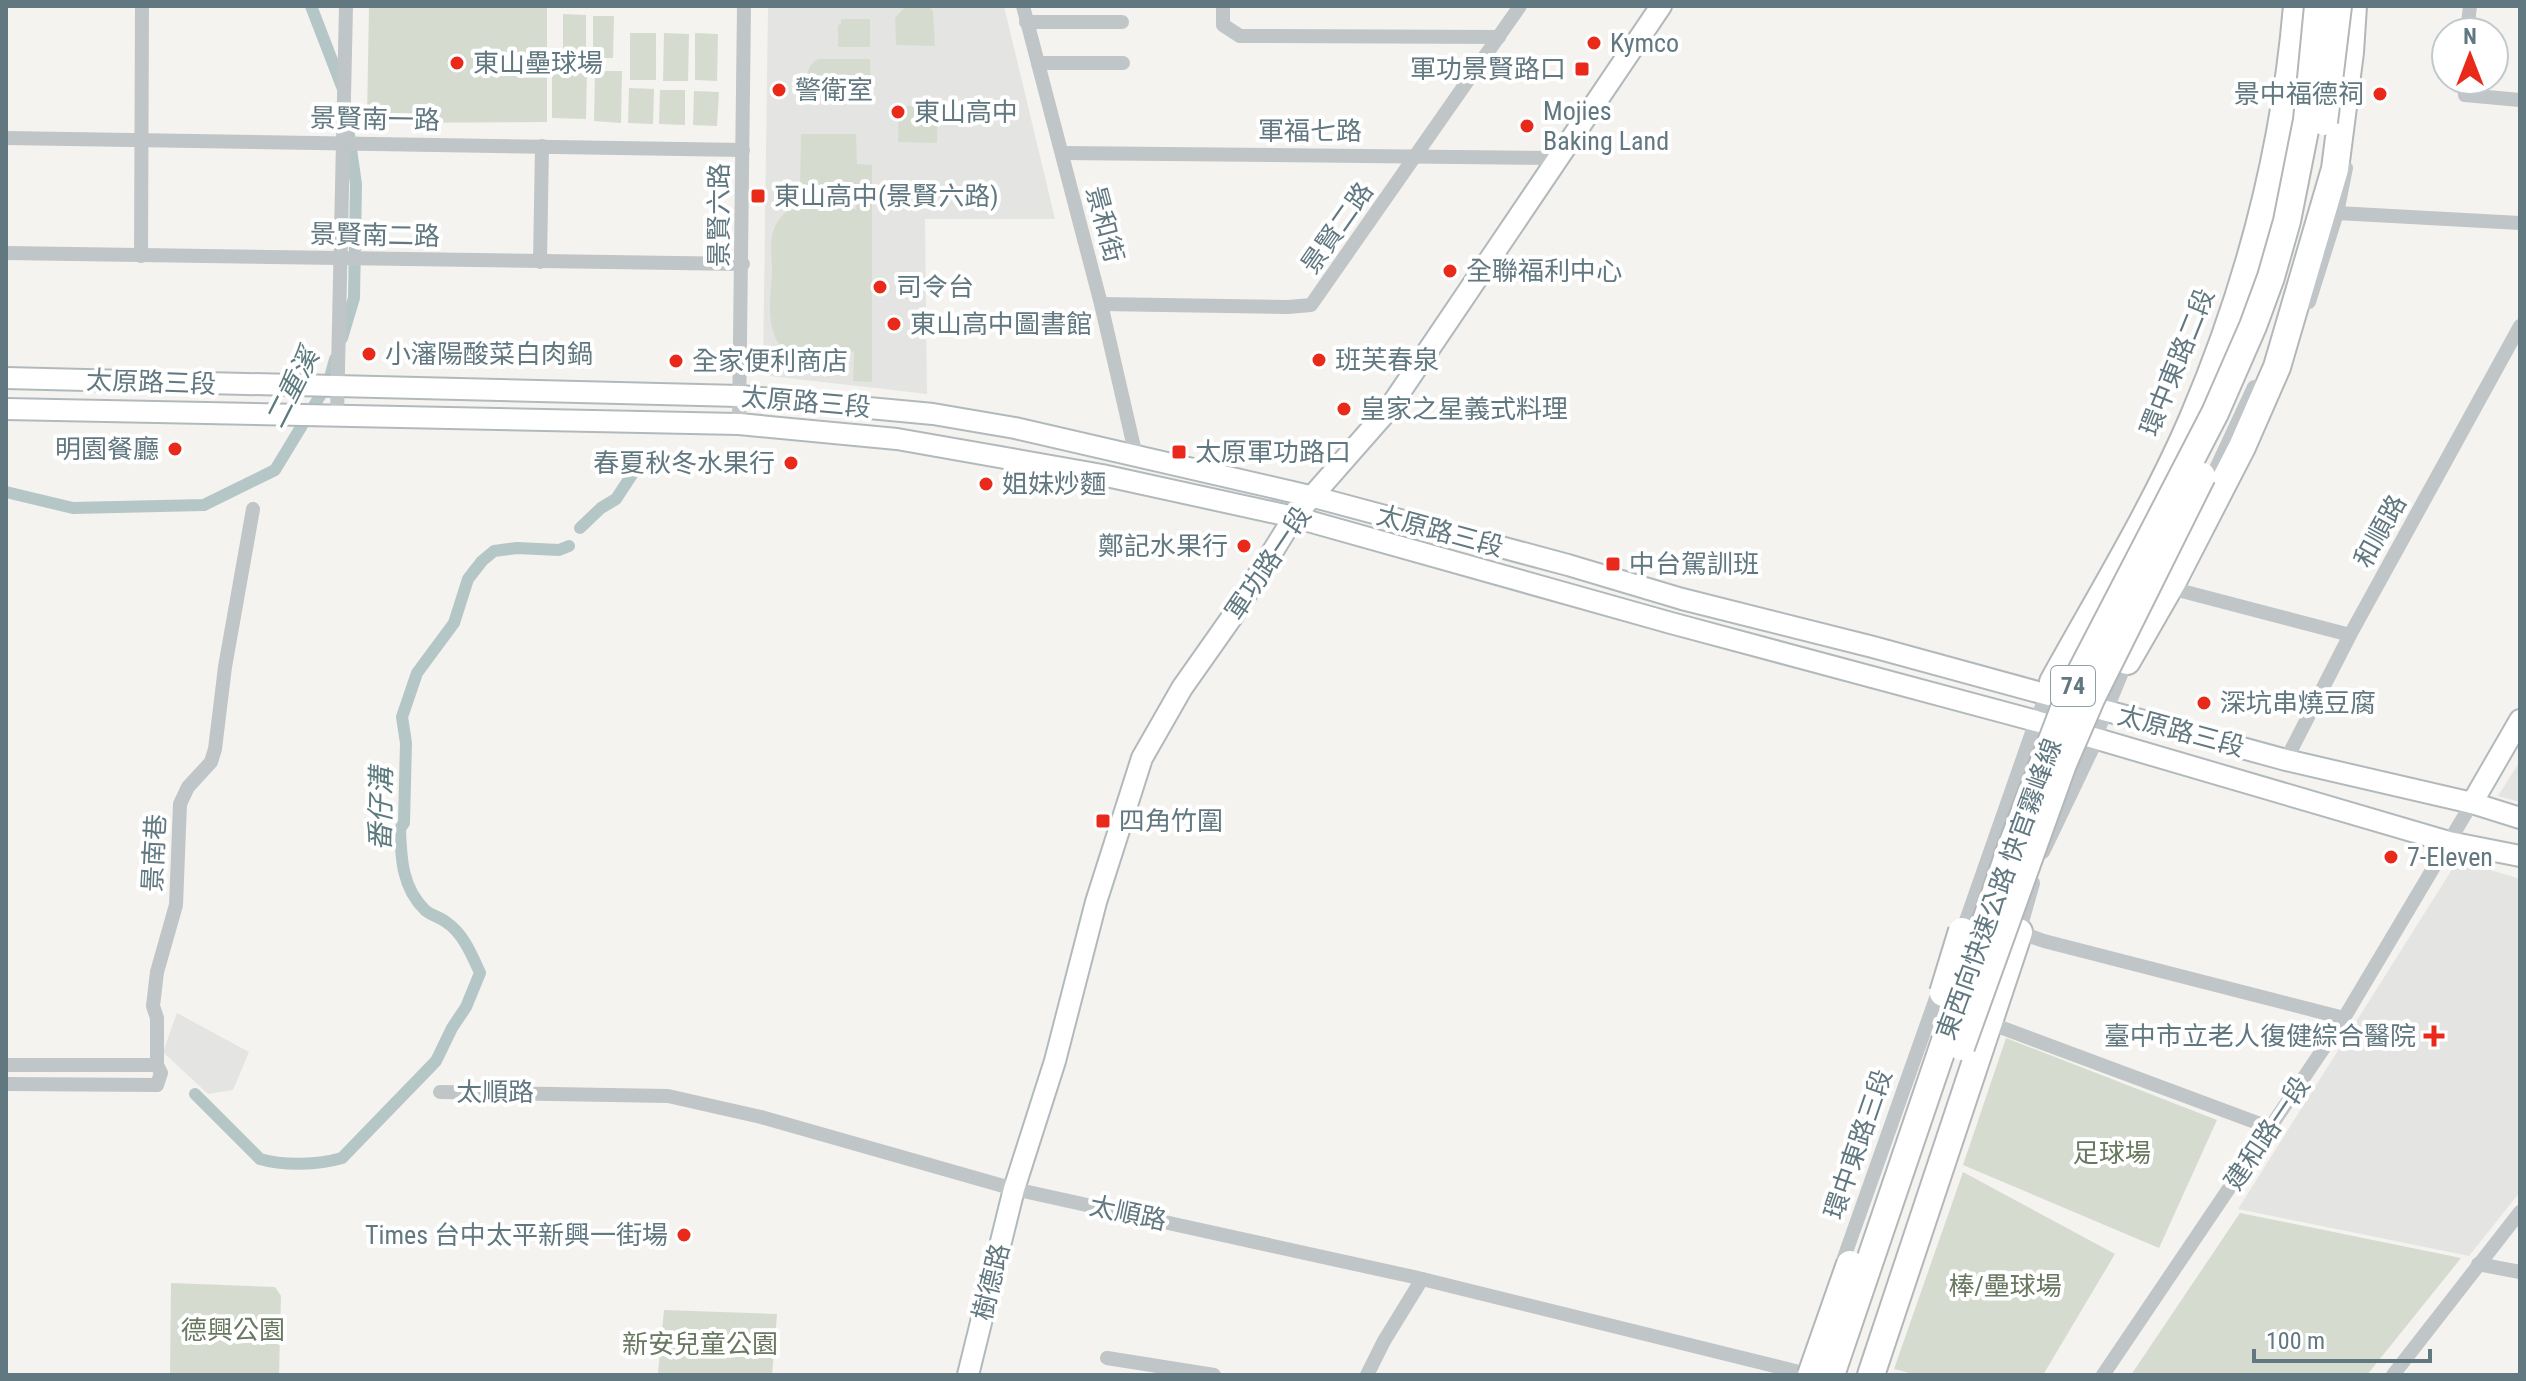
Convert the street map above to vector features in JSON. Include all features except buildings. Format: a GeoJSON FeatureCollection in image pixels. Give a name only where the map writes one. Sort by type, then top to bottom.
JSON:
{"type":"FeatureCollection","features":[{"type":"Feature","properties":{"kind":"highway"},"geometry":{"type":"LineString","coordinates":[[2044,702],[2162,484],[2215,363],[2244,281],[2285,112],[2297,6]]}},
{"type":"Feature","properties":{"kind":"highway","name":"東西向快速公路 快官霧峰線"},"geometry":{"type":"LineString","coordinates":[[1831,1375],[2010,850],[2070,693],[2215,413],[2271,277],[2287,221],[2305,133],[2318,6]]}},
{"type":"Feature","properties":{"kind":"highway","name":"東西向快速公路 快官霧峰線"},"geometry":{"type":"LineString","coordinates":[[1847,1375],[1907,1195],[2063,764],[2091,699],[2258,359],[2314,175],[2330,85],[2338,6]]}},
{"type":"Feature","properties":{"kind":"highway"},"geometry":{"type":"LineString","coordinates":[[2127,661],[2229,474],[2277,367],[2335,169],[2356,6]]}},
{"type":"Feature","properties":{"kind":"highway"},"geometry":{"type":"LineString","coordinates":[[1809,1375],[1923,1052],[1964,924]]}},
{"type":"Feature","properties":{"kind":"highway"},"geometry":{"type":"LineString","coordinates":[[1871,1375],[2019,932]]}},
{"type":"Feature","properties":{"kind":"main road","name":"軍功路一段"},"geometry":{"type":"LineString","coordinates":[[1014,1189],[1055,1061],[1096,902],[1142,758],[1182,688],[1232,617],[1294,517],[1388,410],[1661,6]]}},
{"type":"Feature","properties":{"kind":"main road","name":"太原路三段"},"geometry":{"type":"LineString","coordinates":[[6,378],[740,396],[933,414],[1015,428],[1314,497],[1568,565],[2044,702],[2101,726],[2520,867]]}},
{"type":"Feature","properties":{"kind":"main road","name":"太原路三段"},"geometry":{"type":"LineString","coordinates":[[6,409],[739,424],[897,439],[1102,475],[1294,517],[1686,627],[2044,702],[2101,726],[2286,760],[2472,803],[2520,818]]}},
{"type":"Feature","properties":{"kind":"main road","name":"建和路一段"},"geometry":{"type":"LineString","coordinates":[[2472,803],[2520,720]]}},
{"type":"Feature","properties":{"kind":"main road","name":"太原路三段"},"geometry":{"type":"LineString","coordinates":[[2449,842],[2520,856]]}},
{"type":"Feature","properties":{"kind":"main road","name":"樹德路"},"geometry":{"type":"LineString","coordinates":[[968,1375],[1014,1189]]}},
{"type":"Feature","properties":{"kind":"street"},"geometry":{"type":"LineString","coordinates":[[141,256],[142,6]]}},
{"type":"Feature","properties":{"kind":"street"},"geometry":{"type":"LineString","coordinates":[[337,415],[346,6]]}},
{"type":"Feature","properties":{"kind":"street","name":"景賢六路"},"geometry":{"type":"LineString","coordinates":[[739,424],[744,6]]}},
{"type":"Feature","properties":{"kind":"street","name":"景和街"},"geometry":{"type":"LineString","coordinates":[[1023,6],[1101,304],[1136,456]]}},
{"type":"Feature","properties":{"kind":"street"},"geometry":{"type":"LineString","coordinates":[[1223,6],[1223,25],[1240,36],[1499,37]]}},
{"type":"Feature","properties":{"kind":"street","name":"景賢二路"},"geometry":{"type":"LineString","coordinates":[[1101,304],[1311,305],[1520,6]]}},
{"type":"Feature","properties":{"kind":"street","name":"環中東路二段"},"geometry":{"type":"LineString","coordinates":[[2044,702],[2105,569],[2160,469],[2221,323],[2246,249],[2269,162],[2283,87],[2289,6]]}},
{"type":"Feature","properties":{"kind":"street"},"geometry":{"type":"LineString","coordinates":[[1881,1375],[2000,1027],[2019,932],[2038,863],[2101,726],[2142,619],[2266,363],[2300,266],[2335,106],[2345,6]]}},
{"type":"Feature","properties":{"kind":"street"},"geometry":{"type":"LineString","coordinates":[[2127,661],[2178,590],[2250,451],[2285,371],[2345,182],[2363,22],[2356,6]]}},
{"type":"Feature","properties":{"kind":"street"},"geometry":{"type":"LineString","coordinates":[[1026,22],[1122,22]]}},
{"type":"Feature","properties":{"kind":"street"},"geometry":{"type":"LineString","coordinates":[[1038,63],[1123,63]]}},
{"type":"Feature","properties":{"kind":"street"},"geometry":{"type":"LineString","coordinates":[[2476,96],[2520,100]]}},
{"type":"Feature","properties":{"kind":"street","name":"景賢南一路"},"geometry":{"type":"LineString","coordinates":[[6,138],[743,150]]}},
{"type":"Feature","properties":{"kind":"street"},"geometry":{"type":"LineString","coordinates":[[540,262],[542,146]]}},
{"type":"Feature","properties":{"kind":"street","name":"軍福七路"},"geometry":{"type":"LineString","coordinates":[[1062,153],[1558,158]]}},
{"type":"Feature","properties":{"kind":"street"},"geometry":{"type":"LineString","coordinates":[[2337,213],[2520,223]]}},
{"type":"Feature","properties":{"kind":"street","name":"景賢南二路"},"geometry":{"type":"LineString","coordinates":[[6,253],[743,264]]}},
{"type":"Feature","properties":{"kind":"street","name":"和順路"},"geometry":{"type":"LineString","coordinates":[[2286,760],[2350,635],[2520,326]]}},
{"type":"Feature","properties":{"kind":"street","name":"景南巷"},"geometry":{"type":"LineString","coordinates":[[6,1084],[157,1085],[161,1076],[157,1065],[157,1018],[153,1006],[157,972],[176,905],[180,804],[188,787],[211,762],[215,749],[225,667],[253,509]]}},
{"type":"Feature","properties":{"kind":"street"},"geometry":{"type":"LineString","coordinates":[[2178,590],[2350,635]]}},
{"type":"Feature","properties":{"kind":"street"},"geometry":{"type":"LineString","coordinates":[[2044,702],[1964,924],[2019,932],[2344,1018]]}},
{"type":"Feature","properties":{"kind":"street","name":"建和路一段"},"geometry":{"type":"LineString","coordinates":[[2103,1375],[2344,1018],[2472,803]]}},
{"type":"Feature","properties":{"kind":"street"},"geometry":{"type":"LineString","coordinates":[[1862,1375],[1984,1010],[2019,932]]}},
{"type":"Feature","properties":{"kind":"street"},"geometry":{"type":"LineString","coordinates":[[2000,1027],[2271,1128]]}},
{"type":"Feature","properties":{"kind":"street"},"geometry":{"type":"LineString","coordinates":[[6,1065],[157,1065]]}},
{"type":"Feature","properties":{"kind":"street","name":"太順路"},"geometry":{"type":"LineString","coordinates":[[440,1092],[668,1096],[802,1128],[1014,1189],[1422,1279],[1809,1375]]}},
{"type":"Feature","properties":{"kind":"street"},"geometry":{"type":"LineString","coordinates":[[2393,1375],[2520,1212]]}},
{"type":"Feature","properties":{"kind":"street"},"geometry":{"type":"LineString","coordinates":[[2478,1264],[2520,1272]]}},
{"type":"Feature","properties":{"kind":"street"},"geometry":{"type":"LineString","coordinates":[[1367,1375],[1422,1279]]}},
{"type":"Feature","properties":{"kind":"street"},"geometry":{"type":"LineString","coordinates":[[1107,1358],[1214,1375]]}},
{"type":"Feature","properties":{"kind":"shaded area","name":"東山高中"},"geometry":{"type":"Polygon","coordinates":[[[768,6],[1004,6],[1055,219],[925,219],[927,394],[770,376],[763,369],[768,6]]]}},
{"type":"Feature","properties":{"kind":"shaded area"},"geometry":{"type":"Polygon","coordinates":[[[2520,761],[2520,802],[2498,796],[2520,761]]]}},
{"type":"Feature","properties":{"kind":"shaded area","name":"臺中市立老人復健綜合醫院"},"geometry":{"type":"Polygon","coordinates":[[[2458,860],[2520,879],[2520,1192],[2469,1256],[2238,1209],[2458,860]]]}},
{"type":"Feature","properties":{"kind":"shaded area"},"geometry":{"type":"Polygon","coordinates":[[[177,1013],[249,1052],[233,1090],[208,1094],[163,1052],[177,1013]]]}},
{"type":"Feature","properties":{"kind":"green space","name":"東山壘球場"},"geometry":{"type":"Polygon","coordinates":[[[369,6],[547,6],[547,122],[371,123],[367,119],[369,6]]]}},
{"type":"Feature","properties":{"kind":"green space"},"geometry":{"type":"Polygon","coordinates":[[[906,6],[928,6],[933,11],[935,46],[896,45],[895,18],[906,6]]]}},
{"type":"Feature","properties":{"kind":"green space"},"geometry":{"type":"Polygon","coordinates":[[[563,14],[586,15],[586,60],[563,59],[563,14]]]}},
{"type":"Feature","properties":{"kind":"green space"},"geometry":{"type":"Polygon","coordinates":[[[593,16],[614,16],[613,58],[593,58],[593,16]]]}},
{"type":"Feature","properties":{"kind":"green space"},"geometry":{"type":"Polygon","coordinates":[[[841,19],[870,19],[870,47],[838,47],[841,19]]]}},
{"type":"Feature","properties":{"kind":"green space"},"geometry":{"type":"Polygon","coordinates":[[[630,33],[656,33],[656,80],[630,80],[630,33]]]}},
{"type":"Feature","properties":{"kind":"green space"},"geometry":{"type":"Polygon","coordinates":[[[664,33],[689,34],[688,81],[663,81],[664,33]]]}},
{"type":"Feature","properties":{"kind":"green space"},"geometry":{"type":"Polygon","coordinates":[[[695,33],[718,34],[717,81],[695,80],[695,33]]]}},
{"type":"Feature","properties":{"kind":"green space"},"geometry":{"type":"Polygon","coordinates":[[[818,59],[870,59],[871,91],[830,91],[815,87],[809,83],[807,75],[818,59]]]}},
{"type":"Feature","properties":{"kind":"green space"},"geometry":{"type":"Polygon","coordinates":[[[552,67],[587,68],[586,119],[552,118],[552,67]]]}},
{"type":"Feature","properties":{"kind":"green space"},"geometry":{"type":"Polygon","coordinates":[[[595,71],[622,71],[621,123],[594,121],[595,71]]]}},
{"type":"Feature","properties":{"kind":"green space"},"geometry":{"type":"Polygon","coordinates":[[[629,88],[654,89],[653,124],[628,123],[629,88]]]}},
{"type":"Feature","properties":{"kind":"green space"},"geometry":{"type":"Polygon","coordinates":[[[660,90],[685,90],[685,125],[659,124],[660,90]]]}},
{"type":"Feature","properties":{"kind":"green space"},"geometry":{"type":"Polygon","coordinates":[[[694,91],[719,92],[717,126],[693,125],[694,91]]]}},
{"type":"Feature","properties":{"kind":"green space"},"geometry":{"type":"Polygon","coordinates":[[[899,106],[938,107],[937,143],[898,142],[899,106]]]}},
{"type":"Feature","properties":{"kind":"green space"},"geometry":{"type":"Polygon","coordinates":[[[801,134],[856,134],[857,164],[872,165],[872,382],[853,381],[854,351],[830,364],[812,366],[789,356],[774,335],[770,314],[771,244],[778,221],[799,203],[818,198],[839,199],[856,210],[856,186],[800,185],[801,134]]]}},
{"type":"Feature","properties":{"kind":"green space","name":"足球場"},"geometry":{"type":"Polygon","coordinates":[[[2006,1038],[2217,1120],[2159,1248],[1963,1165],[2006,1038]]]}},
{"type":"Feature","properties":{"kind":"green space","name":"棒/壘球場"},"geometry":{"type":"Polygon","coordinates":[[[1963,1172],[2115,1254],[2043,1375],[1917,1375],[1894,1369],[1963,1172]]]}},
{"type":"Feature","properties":{"kind":"green space"},"geometry":{"type":"Polygon","coordinates":[[[2240,1213],[2461,1258],[2367,1375],[2131,1375],[2240,1213]]]}},
{"type":"Feature","properties":{"kind":"green space","name":"德興公園"},"geometry":{"type":"Polygon","coordinates":[[[171,1283],[275,1287],[281,1296],[279,1375],[170,1375],[171,1283]]]}},
{"type":"Feature","properties":{"kind":"green space","name":"新安兒童公園"},"geometry":{"type":"Polygon","coordinates":[[[664,1310],[777,1314],[772,1375],[658,1373],[664,1310]]]}},
{"type":"Feature","properties":{"kind":"waterway","name":"二重溪"},"geometry":{"type":"LineString","coordinates":[[311,6],[343,89]]}},
{"type":"Feature","properties":{"kind":"waterway","name":"二重溪"},"geometry":{"type":"LineString","coordinates":[[342,338],[354,298],[356,184],[349,135]]}},
{"type":"Feature","properties":{"kind":"waterway","name":"二重溪"},"geometry":{"type":"LineString","coordinates":[[6,492],[73,508],[204,505],[275,470],[329,381],[335,359]]}},
{"type":"Feature","properties":{"kind":"waterway","name":"番仔溝"},"geometry":{"type":"LineString","coordinates":[[580,528],[601,508],[616,499],[635,470]]}},
{"type":"Feature","properties":{"kind":"waterway","name":"番仔溝"},"geometry":{"type":"LineString","coordinates":[[195,1094],[260,1159],[290,1164],[322,1162],[342,1158],[436,1061],[466,1007],[480,973],[457,932],[444,920],[425,910],[407,882],[400,829],[404,823],[406,743],[402,717],[417,673],[454,623],[468,579],[482,561],[494,551],[517,548],[559,550],[569,546]]}},
{"type":"Feature","properties":{"kind":"place","name":"Kymco"},"geometry":{"type":"Point","coordinates":[1594,43]}},
{"type":"Feature","properties":{"kind":"place","name":"東山壘球場"},"geometry":{"type":"Point","coordinates":[457,63]}},
{"type":"Feature","properties":{"kind":"place","name":"軍功景賢路口"},"geometry":{"type":"Point","coordinates":[1582,69]}},
{"type":"Feature","properties":{"kind":"place","name":"警衛室"},"geometry":{"type":"Point","coordinates":[779,90]}},
{"type":"Feature","properties":{"kind":"place","name":"景中福德祠"},"geometry":{"type":"Point","coordinates":[2380,94]}},
{"type":"Feature","properties":{"kind":"place","name":"東山高中"},"geometry":{"type":"Point","coordinates":[898,112]}},
{"type":"Feature","properties":{"kind":"place","name":"Mojies Baking Land"},"geometry":{"type":"Point","coordinates":[1527,126]}},
{"type":"Feature","properties":{"kind":"place","name":"東山高中(景賢六路)"},"geometry":{"type":"Point","coordinates":[758,196]}},
{"type":"Feature","properties":{"kind":"place","name":"全聯福利中心"},"geometry":{"type":"Point","coordinates":[1450,271]}},
{"type":"Feature","properties":{"kind":"place","name":"司令台"},"geometry":{"type":"Point","coordinates":[880,287]}},
{"type":"Feature","properties":{"kind":"place","name":"東山高中圖書館"},"geometry":{"type":"Point","coordinates":[894,324]}},
{"type":"Feature","properties":{"kind":"place","name":"小瀋陽酸菜白肉鍋"},"geometry":{"type":"Point","coordinates":[369,354]}},
{"type":"Feature","properties":{"kind":"place","name":"班芙春泉"},"geometry":{"type":"Point","coordinates":[1319,360]}},
{"type":"Feature","properties":{"kind":"place","name":"全家便利商店"},"geometry":{"type":"Point","coordinates":[676,361]}},
{"type":"Feature","properties":{"kind":"place","name":"皇家之星義式料理"},"geometry":{"type":"Point","coordinates":[1344,409]}},
{"type":"Feature","properties":{"kind":"place","name":"明園餐廳"},"geometry":{"type":"Point","coordinates":[175,449]}},
{"type":"Feature","properties":{"kind":"place","name":"太原軍功路口"},"geometry":{"type":"Point","coordinates":[1179,452]}},
{"type":"Feature","properties":{"kind":"place","name":"春夏秋冬水果行"},"geometry":{"type":"Point","coordinates":[791,463]}},
{"type":"Feature","properties":{"kind":"place","name":"姐妹炒麵"},"geometry":{"type":"Point","coordinates":[986,484]}},
{"type":"Feature","properties":{"kind":"place","name":"鄭記水果行"},"geometry":{"type":"Point","coordinates":[1244,546]}},
{"type":"Feature","properties":{"kind":"place","name":"中台駕訓班"},"geometry":{"type":"Point","coordinates":[1613,564]}},
{"type":"Feature","properties":{"kind":"place","name":"深坑串燒豆腐"},"geometry":{"type":"Point","coordinates":[2204,703]}},
{"type":"Feature","properties":{"kind":"place","name":"四角竹圍"},"geometry":{"type":"Point","coordinates":[1103,821]}},
{"type":"Feature","properties":{"kind":"place","name":"7-Eleven"},"geometry":{"type":"Point","coordinates":[2391,857]}},
{"type":"Feature","properties":{"kind":"place","name":"臺中市立老人復健綜合醫院"},"geometry":{"type":"Point","coordinates":[2434,1036]}},
{"type":"Feature","properties":{"kind":"place","name":"Times 台中太平新興一街場"},"geometry":{"type":"Point","coordinates":[684,1235]}}]}
